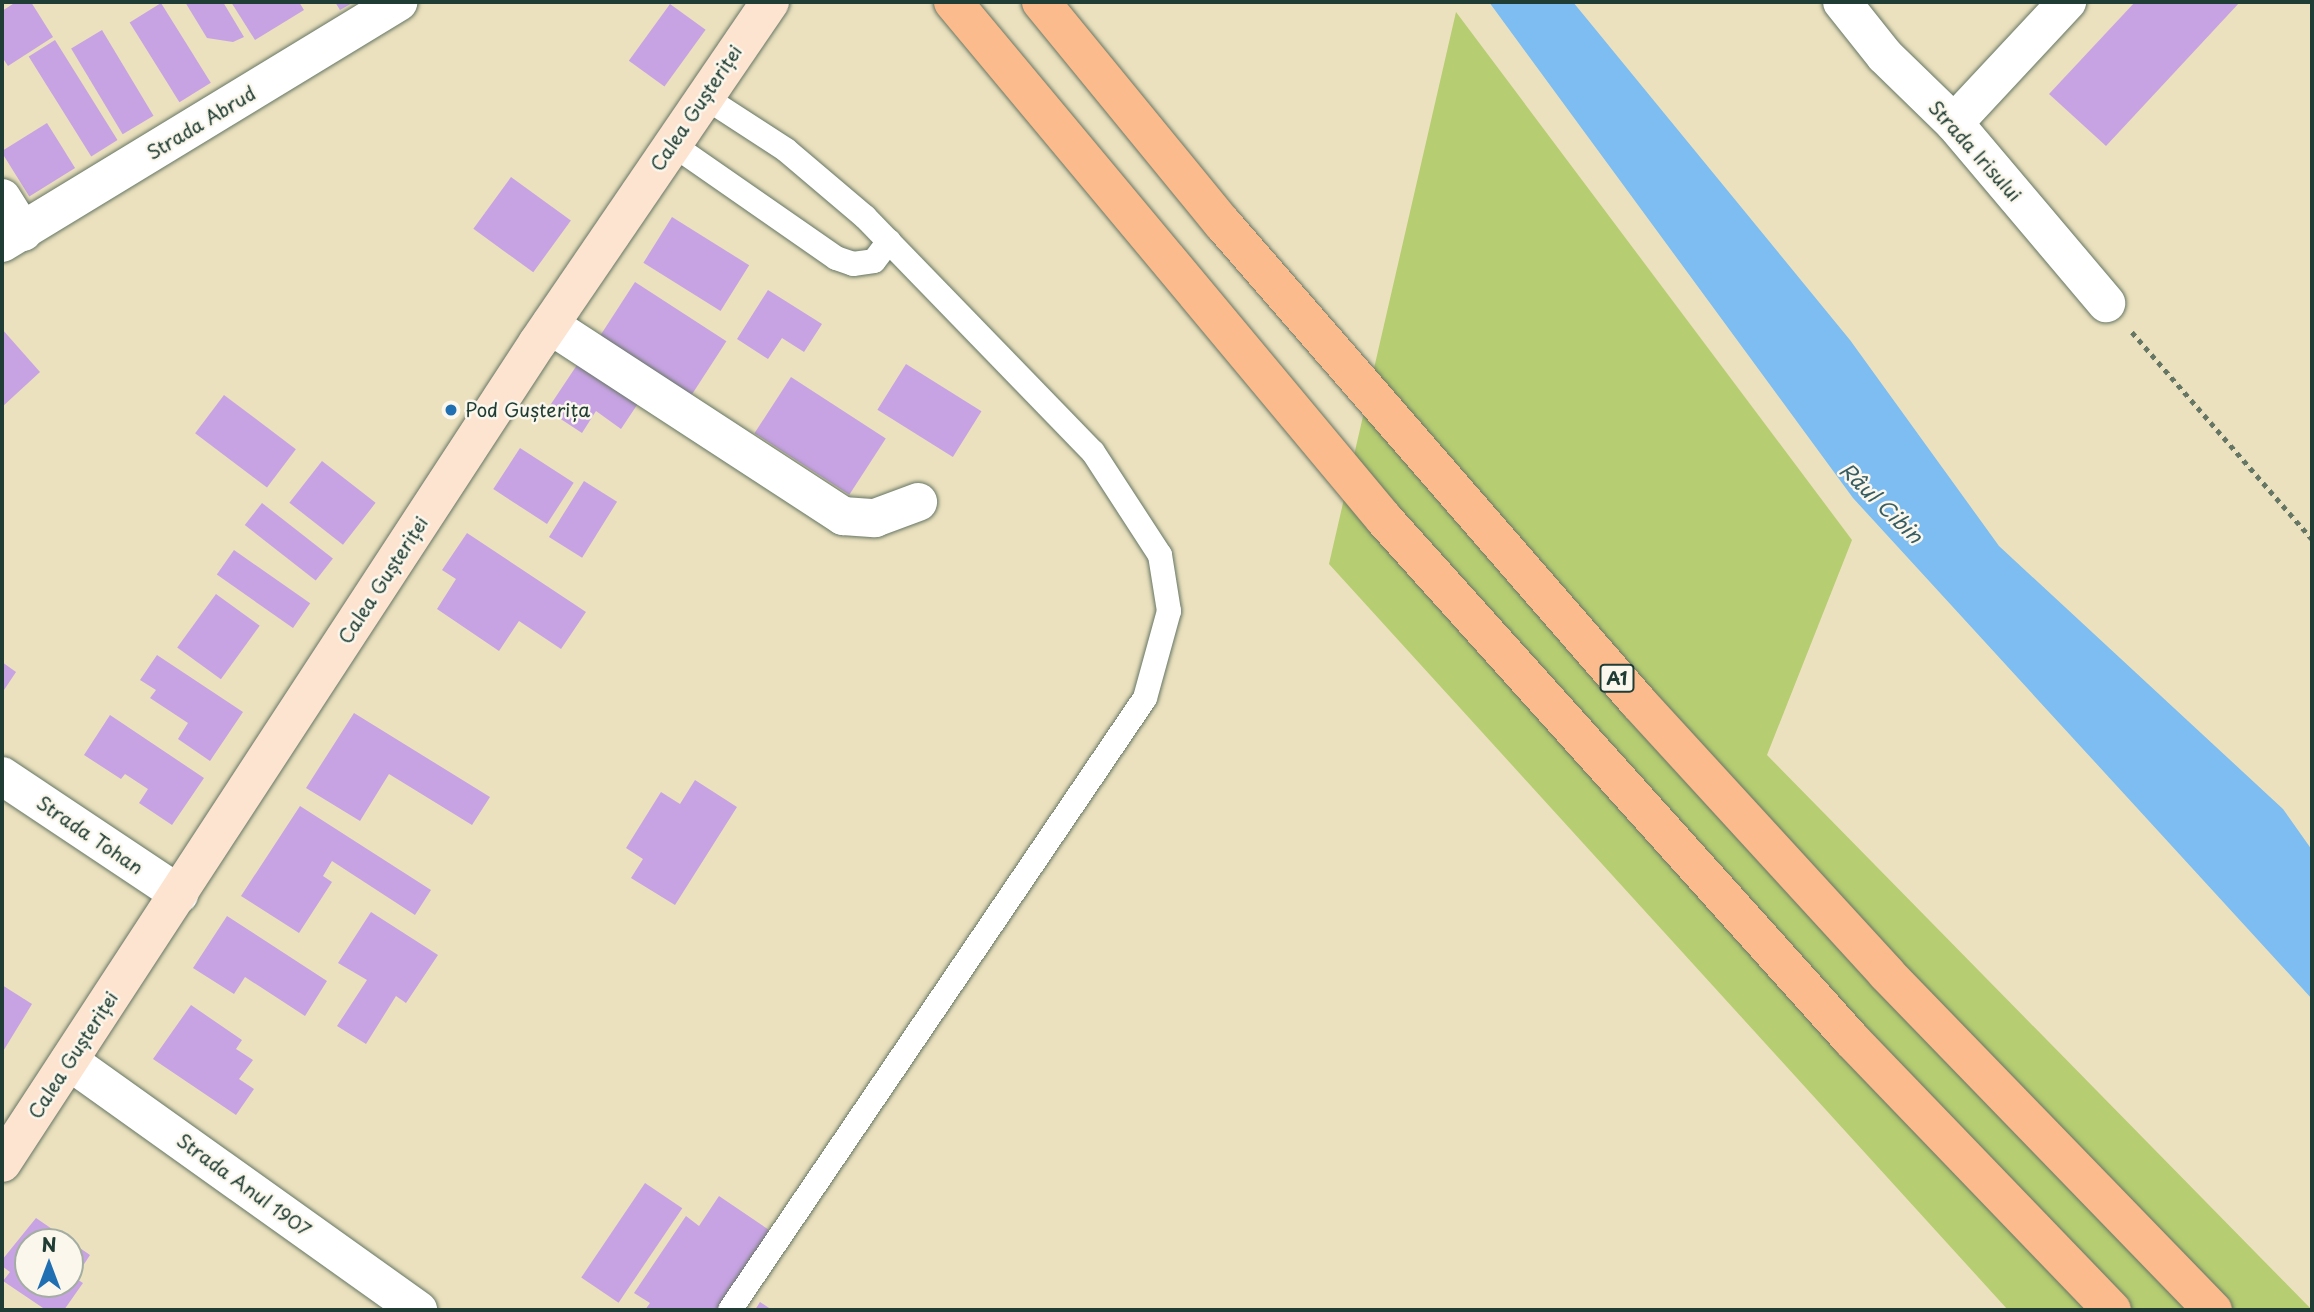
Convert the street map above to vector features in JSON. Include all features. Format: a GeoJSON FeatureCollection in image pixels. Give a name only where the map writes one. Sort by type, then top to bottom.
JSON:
{"type":"FeatureCollection","features":[{"type":"Feature","properties":{"kind":"highway"},"geometry":{"type":"LineString","coordinates":[[953,2],[1384,519],[1852,1040],[2112,1310]]}},
{"type":"Feature","properties":{"kind":"highway","name":"A1"},"geometry":{"type":"LineString","coordinates":[[1048,9],[1382,410],[1630,692],[1886,972],[2213,1310]]}},
{"type":"Feature","properties":{"kind":"main road","name":"Calea Gușteriței"},"geometry":{"type":"LineString","coordinates":[[2,1163],[550,325],[770,2]]}},
{"type":"Feature","properties":{"kind":"street","name":"Strada Abrud"},"geometry":{"type":"LineString","coordinates":[[12,238],[399,2]]}},
{"type":"Feature","properties":{"kind":"street","name":"Strada Irisului"},"geometry":{"type":"LineString","coordinates":[[1842,2],[1885,56],[1954,123],[2106,303]]}},
{"type":"Feature","properties":{"kind":"street"},"geometry":{"type":"LineString","coordinates":[[1954,123],[2067,2]]}},
{"type":"Feature","properties":{"kind":"street"},"geometry":{"type":"LineString","coordinates":[[2,198],[12,238]]}},
{"type":"Feature","properties":{"kind":"street"},"geometry":{"type":"LineString","coordinates":[[550,325],[843,516],[875,518],[918,502]]}},
{"type":"Feature","properties":{"kind":"street","name":"Strada Tohan"},"geometry":{"type":"LineString","coordinates":[[2,776],[179,894]]}},
{"type":"Feature","properties":{"kind":"street","name":"Strada Anul 1907"},"geometry":{"type":"LineString","coordinates":[[69,1061],[418,1310]]}},
{"type":"Feature","properties":{"kind":"lane"},"geometry":{"type":"LineString","coordinates":[[704,96],[786,150],[889,241],[1093,452],[1160,555],[1169,611],[1146,698],[730,1310]]}},
{"type":"Feature","properties":{"kind":"lane"},"geometry":{"type":"LineString","coordinates":[[671,144],[836,258],[853,264],[874,261],[889,241]]}},
{"type":"Feature","properties":{"kind":"path"},"geometry":{"type":"LineString","coordinates":[[2106,303],[2312,539]]}},
{"type":"Feature","properties":{"kind":"green space"},"geometry":{"type":"Polygon","coordinates":[[[1456,12],[1852,540],[1767,755],[2312,1310],[2008,1310],[1329,564],[1456,12]]]}},
{"type":"Feature","properties":{"kind":"water","name":"Râul Cibin"},"geometry":{"type":"Polygon","coordinates":[[[1489,2],[1573,2],[1850,340],[1999,546],[2283,809],[2312,850],[2312,999],[1853,498],[1489,2]]]}},
{"type":"Feature","properties":{"kind":"building"},"geometry":{"type":"Polygon","coordinates":[[[16,2],[31,2],[53,37],[8,66],[2,57],[2,11],[16,2]]]}},
{"type":"Feature","properties":{"kind":"building"},"geometry":{"type":"Polygon","coordinates":[[[185,2],[223,2],[244,37],[233,42],[207,38],[185,2]]]}},
{"type":"Feature","properties":{"kind":"building"},"geometry":{"type":"Polygon","coordinates":[[[231,2],[299,2],[304,10],[255,40],[231,2]]]}},
{"type":"Feature","properties":{"kind":"building"},"geometry":{"type":"Polygon","coordinates":[[[335,2],[354,2],[340,10],[335,2]]]}},
{"type":"Feature","properties":{"kind":"building"},"geometry":{"type":"Polygon","coordinates":[[[2135,2],[2240,2],[2106,146],[2049,94],[2135,2]]]}},
{"type":"Feature","properties":{"kind":"building"},"geometry":{"type":"Polygon","coordinates":[[[161,3],[211,83],[179,102],[130,23],[161,3]]]}},
{"type":"Feature","properties":{"kind":"building"},"geometry":{"type":"Polygon","coordinates":[[[670,4],[706,30],[664,86],[629,61],[670,4]]]}},
{"type":"Feature","properties":{"kind":"building"},"geometry":{"type":"Polygon","coordinates":[[[102,30],[154,116],[123,134],[71,49],[102,30]]]}},
{"type":"Feature","properties":{"kind":"building"},"geometry":{"type":"Polygon","coordinates":[[[55,40],[118,140],[91,156],[29,56],[55,40]]]}},
{"type":"Feature","properties":{"kind":"building"},"geometry":{"type":"Polygon","coordinates":[[[47,123],[75,168],[29,197],[2,151],[47,123]]]}},
{"type":"Feature","properties":{"kind":"building"},"geometry":{"type":"Polygon","coordinates":[[[511,177],[571,220],[533,272],[473,229],[511,177]]]}},
{"type":"Feature","properties":{"kind":"building"},"geometry":{"type":"Polygon","coordinates":[[[672,217],[749,265],[721,311],[643,263],[672,217]]]}},
{"type":"Feature","properties":{"kind":"building"},"geometry":{"type":"Polygon","coordinates":[[[635,282],[726,341],[692,395],[600,336],[635,282]]]}},
{"type":"Feature","properties":{"kind":"building"},"geometry":{"type":"Polygon","coordinates":[[[768,290],[822,324],[804,352],[782,338],[768,359],[737,339],[768,290]]]}},
{"type":"Feature","properties":{"kind":"building"},"geometry":{"type":"Polygon","coordinates":[[[2,329],[40,372],[2,407],[2,329]]]}},
{"type":"Feature","properties":{"kind":"building"},"geometry":{"type":"Polygon","coordinates":[[[579,362],[639,402],[621,429],[596,411],[582,433],[547,410],[579,362]]]}},
{"type":"Feature","properties":{"kind":"building"},"geometry":{"type":"Polygon","coordinates":[[[906,364],[981,411],[953,457],[877,410],[906,364]]]}},
{"type":"Feature","properties":{"kind":"building"},"geometry":{"type":"Polygon","coordinates":[[[791,377],[886,439],[849,495],[755,433],[791,377]]]}},
{"type":"Feature","properties":{"kind":"building"},"geometry":{"type":"Polygon","coordinates":[[[224,395],[296,449],[267,487],[195,433],[224,395]]]}},
{"type":"Feature","properties":{"kind":"building"},"geometry":{"type":"Polygon","coordinates":[[[520,448],[574,483],[547,524],[493,489],[520,448]]]}},
{"type":"Feature","properties":{"kind":"building"},"geometry":{"type":"Polygon","coordinates":[[[322,461],[376,503],[343,545],[289,503],[322,461]]]}},
{"type":"Feature","properties":{"kind":"building"},"geometry":{"type":"Polygon","coordinates":[[[584,481],[617,502],[582,558],[549,537],[584,481]]]}},
{"type":"Feature","properties":{"kind":"building"},"geometry":{"type":"Polygon","coordinates":[[[262,503],[333,558],[316,580],[245,525],[262,503]]]}},
{"type":"Feature","properties":{"kind":"building"},"geometry":{"type":"Polygon","coordinates":[[[467,533],[586,612],[561,649],[519,621],[499,651],[437,609],[456,579],[442,570],[467,533]]]}},
{"type":"Feature","properties":{"kind":"building"},"geometry":{"type":"Polygon","coordinates":[[[234,550],[310,603],[293,628],[217,575],[234,550]]]}},
{"type":"Feature","properties":{"kind":"building"},"geometry":{"type":"Polygon","coordinates":[[[216,594],[260,626],[221,679],[177,647],[216,594]]]}},
{"type":"Feature","properties":{"kind":"building"},"geometry":{"type":"Polygon","coordinates":[[[157,655],[243,712],[210,761],[178,739],[188,723],[150,698],[156,690],[140,680],[157,655]]]}},
{"type":"Feature","properties":{"kind":"building"},"geometry":{"type":"Polygon","coordinates":[[[2,662],[16,672],[2,693],[2,662]]]}},
{"type":"Feature","properties":{"kind":"building"},"geometry":{"type":"Polygon","coordinates":[[[354,713],[490,797],[472,825],[389,774],[360,821],[306,788],[354,713]]]}},
{"type":"Feature","properties":{"kind":"building"},"geometry":{"type":"Polygon","coordinates":[[[110,715],[204,778],[172,825],[139,803],[148,789],[125,774],[121,779],[84,755],[110,715]]]}},
{"type":"Feature","properties":{"kind":"building"},"geometry":{"type":"Polygon","coordinates":[[[695,780],[737,807],[675,905],[631,878],[643,859],[626,848],[661,792],[680,804],[695,780]]]}},
{"type":"Feature","properties":{"kind":"building"},"geometry":{"type":"Polygon","coordinates":[[[300,806],[431,890],[415,915],[332,861],[323,876],[332,882],[299,933],[241,896],[300,806]]]}},
{"type":"Feature","properties":{"kind":"building"},"geometry":{"type":"Polygon","coordinates":[[[371,912],[438,955],[406,1003],[396,996],[366,1044],[337,1026],[367,980],[338,963],[371,912]]]}},
{"type":"Feature","properties":{"kind":"building"},"geometry":{"type":"Polygon","coordinates":[[[227,916],[327,981],[305,1016],[245,977],[234,994],[193,968],[227,916]]]}},
{"type":"Feature","properties":{"kind":"building"},"geometry":{"type":"Polygon","coordinates":[[[2,985],[32,1004],[2,1053],[2,985]]]}},
{"type":"Feature","properties":{"kind":"building"},"geometry":{"type":"Polygon","coordinates":[[[191,1005],[242,1040],[236,1049],[253,1060],[239,1079],[254,1089],[236,1115],[153,1059],[191,1005]]]}},
{"type":"Feature","properties":{"kind":"building"},"geometry":{"type":"Polygon","coordinates":[[[645,1183],[682,1208],[619,1303],[581,1278],[645,1183]]]}},
{"type":"Feature","properties":{"kind":"building"},"geometry":{"type":"Polygon","coordinates":[[[719,1196],[772,1232],[719,1310],[645,1310],[650,1303],[634,1293],[686,1216],[699,1226],[719,1196]]]}},
{"type":"Feature","properties":{"kind":"building"},"geometry":{"type":"Polygon","coordinates":[[[36,1218],[51,1228],[28,1228],[36,1218]]]}},
{"type":"Feature","properties":{"kind":"building"},"geometry":{"type":"Polygon","coordinates":[[[14,1245],[14,1288],[3,1281],[10,1272],[2,1266],[2,1260],[14,1245]]]}},
{"type":"Feature","properties":{"kind":"building"},"geometry":{"type":"Polygon","coordinates":[[[84,1251],[90,1255],[84,1264],[84,1251]]]}},
{"type":"Feature","properties":{"kind":"building"},"geometry":{"type":"Polygon","coordinates":[[[28,1298],[72,1298],[64,1310],[46,1310],[28,1298]]]}},
{"type":"Feature","properties":{"kind":"building"},"geometry":{"type":"Polygon","coordinates":[[[760,1302],[772,1310],[755,1310],[760,1302]]]}},
{"type":"Feature","properties":{"kind":"place","name":"Pod Gușterița"},"geometry":{"type":"Point","coordinates":[451,410]}}]}
